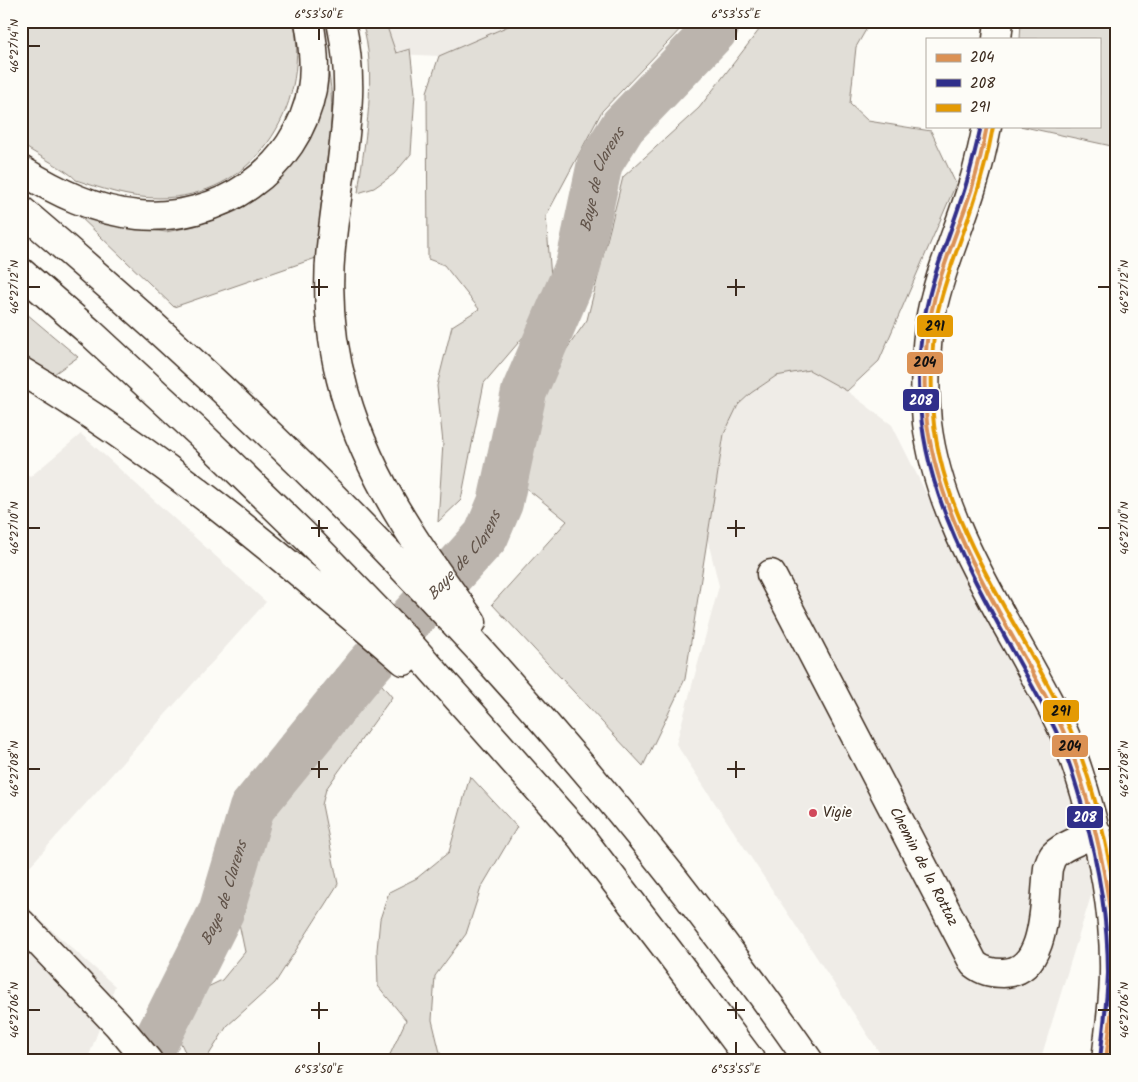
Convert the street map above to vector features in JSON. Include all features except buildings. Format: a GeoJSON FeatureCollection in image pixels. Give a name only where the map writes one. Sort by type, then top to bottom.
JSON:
{"type":"FeatureCollection","features":[{"type":"Feature","properties":{"kind":"main road"},"geometry":{"type":"LineString","coordinates":[[21,170],[65,195],[114,211],[137,215],[174,215],[191,212],[222,202],[252,184],[266,172],[279,158],[300,127],[312,89],[313,45],[309,21]]}},
{"type":"Feature","properties":{"kind":"main road"},"geometry":{"type":"LineString","coordinates":[[341,21],[347,63],[348,95],[331,248],[329,302],[338,376],[354,425],[380,482],[406,526],[535,712]]}},
{"type":"Feature","properties":{"kind":"main road"},"geometry":{"type":"LineString","coordinates":[[997,38],[998,21]]}},
{"type":"Feature","properties":{"kind":"main road"},"geometry":{"type":"LineString","coordinates":[[986,128],[978,169],[931,316],[927,356],[927,423],[943,490],[967,552],[1061,725],[1077,767],[1096,833],[1104,865],[1111,914],[1114,974],[1106,1061]]}},
{"type":"Feature","properties":{"kind":"main road"},"geometry":{"type":"LineString","coordinates":[[21,210],[123,299],[245,411],[368,531],[453,622],[535,712],[704,916],[809,1061]]}},
{"type":"Feature","properties":{"kind":"main road"},"geometry":{"type":"LineString","coordinates":[[21,272],[92,334],[201,435],[308,539],[405,639],[491,734],[580,837],[751,1061]]}},
{"type":"Feature","properties":{"kind":"main road"},"geometry":{"type":"LineString","coordinates":[[21,371],[136,446],[216,505],[491,734]]}},
{"type":"Feature","properties":{"kind":"main road","name":"Chemin de la Rottaz"},"geometry":{"type":"LineString","coordinates":[[771,574],[974,964],[982,970],[994,973],[1008,973],[1021,969],[1030,961],[1041,935],[1048,868],[1051,860],[1063,848],[1096,833]]}},
{"type":"Feature","properties":{"kind":"main road"},"geometry":{"type":"LineString","coordinates":[[21,923],[118,1026],[148,1061]]}},
{"type":"Feature","properties":{"kind":"shaded area"},"geometry":{"type":"Polygon","coordinates":[[[21,21],[294,21],[297,54],[293,86],[283,116],[268,143],[247,165],[222,183],[192,194],[158,198],[147,198],[116,192],[76,180],[67,172],[21,144],[21,21]]]}},
{"type":"Feature","properties":{"kind":"shaded area"},"geometry":{"type":"Polygon","coordinates":[[[362,21],[385,21],[396,53],[410,49],[415,93],[411,154],[394,174],[374,188],[358,193],[367,128],[370,85],[367,42],[362,21]]]}},
{"type":"Feature","properties":{"kind":"shaded area"},"geometry":{"type":"Polygon","coordinates":[[[385,21],[520,21],[439,56],[396,54],[385,21]]]}},
{"type":"Feature","properties":{"kind":"shaded area"},"geometry":{"type":"Polygon","coordinates":[[[520,21],[688,21],[602,111],[546,216],[553,302],[484,383],[461,500],[438,522],[443,443],[437,386],[452,326],[479,309],[444,265],[428,259],[427,92],[439,56],[520,21]]]}},
{"type":"Feature","properties":{"kind":"shaded area"},"geometry":{"type":"Polygon","coordinates":[[[766,21],[871,21],[856,47],[850,104],[868,121],[931,131],[956,184],[879,361],[847,391],[809,370],[776,376],[751,393],[738,405],[724,434],[685,679],[643,766],[492,604],[567,521],[515,479],[554,367],[587,320],[623,177],[699,108],[766,21]]]}},
{"type":"Feature","properties":{"kind":"shaded area"},"geometry":{"type":"Polygon","coordinates":[[[1021,21],[1117,21],[1116,147],[1029,128],[1100,128],[1100,38],[1020,38],[1021,21]]]}},
{"type":"Feature","properties":{"kind":"shaded area"},"geometry":{"type":"Polygon","coordinates":[[[327,64],[331,95],[331,127],[316,258],[174,307],[75,212],[121,226],[166,232],[195,226],[237,211],[265,189],[291,163],[308,139],[319,114],[327,64]]]}},
{"type":"Feature","properties":{"kind":"shaded area"},"geometry":{"type":"Polygon","coordinates":[[[21,309],[78,357],[54,374],[21,355],[21,309]]]}},
{"type":"Feature","properties":{"kind":"shaded area"},"geometry":{"type":"Polygon","coordinates":[[[809,370],[847,391],[892,425],[954,549],[1111,831],[1040,1061],[885,1061],[676,744],[719,586],[707,537],[724,434],[738,405],[751,393],[776,376],[809,370]]]}},
{"type":"Feature","properties":{"kind":"shaded area"},"geometry":{"type":"Polygon","coordinates":[[[81,434],[266,602],[21,876],[21,471],[30,477],[81,434]]]}},
{"type":"Feature","properties":{"kind":"shaded area"},"geometry":{"type":"Polygon","coordinates":[[[367,667],[392,697],[326,789],[322,805],[338,884],[275,983],[227,1026],[205,1061],[195,1061],[184,1050],[174,1028],[187,997],[222,980],[245,952],[235,904],[245,866],[252,808],[367,667]]]}},
{"type":"Feature","properties":{"kind":"shaded area"},"geometry":{"type":"Polygon","coordinates":[[[470,776],[517,827],[481,888],[466,934],[435,976],[432,1020],[442,1061],[387,1061],[406,1020],[378,986],[377,950],[380,919],[389,892],[417,878],[449,852],[470,776]]]}},
{"type":"Feature","properties":{"kind":"shaded area"},"geometry":{"type":"Polygon","coordinates":[[[21,903],[115,986],[87,1061],[21,1061],[21,903]]]}},
{"type":"Feature","properties":{"kind":"waterway","name":"Baye de Clarens"},"geometry":{"type":"LineString","coordinates":[[146,1061],[221,912],[252,808],[367,667],[486,536],[500,503],[524,392],[578,266],[600,163],[623,126],[715,30],[718,21]]}},
{"type":"Feature","properties":{"kind":"transit line","name":"208"},"geometry":{"type":"LineString","coordinates":[[981,128],[966,184],[936,272],[925,315],[919,373],[922,428],[934,481],[952,531],[975,580],[1059,737],[1083,809],[1098,870],[1108,952],[1106,1006],[1100,1060]]}},
{"type":"Feature","properties":{"kind":"transit line","name":"204"},"geometry":{"type":"LineString","coordinates":[[987,128],[972,188],[935,296],[927,343],[925,375],[927,423],[935,464],[947,503],[963,541],[1000,615],[1060,724],[1072,753],[1088,803],[1103,866],[1112,929],[1114,983],[1106,1061]]}},
{"type":"Feature","properties":{"kind":"transit line","name":"291"},"geometry":{"type":"LineString","coordinates":[[993,128],[987,158],[972,208],[948,274],[937,315],[932,377],[932,398],[937,443],[948,487],[964,529],[984,570],[1050,689],[1078,749],[1100,818],[1117,910]]}},
{"type":"Feature","properties":{"kind":"transit line","name":"291"},"geometry":{"type":"LineString","coordinates":[[1112,1061],[1117,1023]]}},
{"type":"Feature","properties":{"kind":"place","name":"Vigie"},"geometry":{"type":"Point","coordinates":[813,813]}}]}
